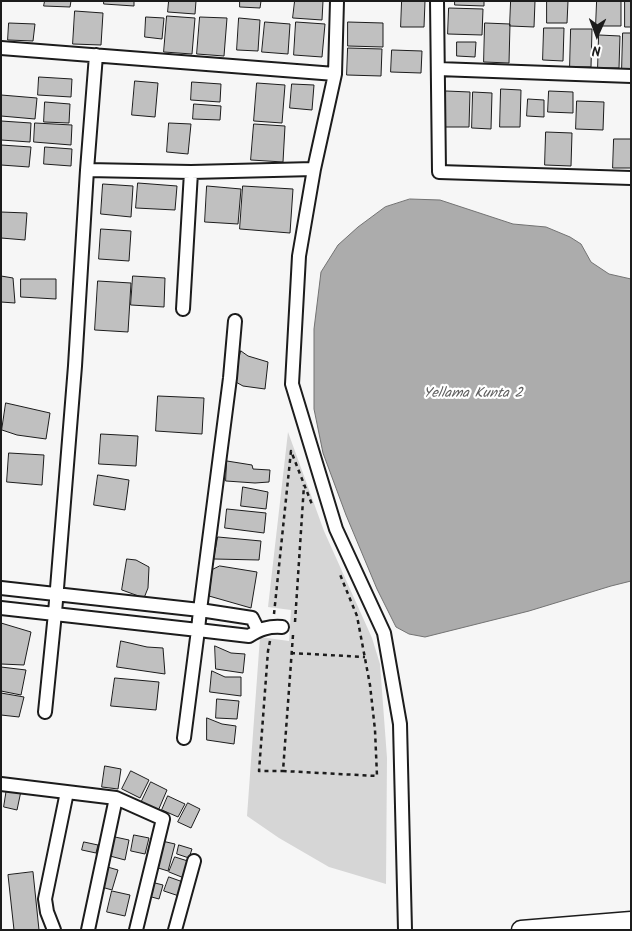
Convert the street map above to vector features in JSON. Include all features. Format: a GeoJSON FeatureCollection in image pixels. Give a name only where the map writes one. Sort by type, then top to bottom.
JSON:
{"type":"FeatureCollection","features":[{"type":"Feature","properties":{"kind":"main road"},"geometry":{"type":"LineString","coordinates":[[521,930],[631,921]]}},
{"type":"Feature","properties":{"kind":"street"},"geometry":{"type":"LineString","coordinates":[[337,1],[335,74],[314,169],[299,256],[292,384],[336,529],[384,633],[400,724],[405,930]]}},
{"type":"Feature","properties":{"kind":"street"},"geometry":{"type":"LineString","coordinates":[[437,1],[439,172],[631,178]]}},
{"type":"Feature","properties":{"kind":"street"},"geometry":{"type":"LineString","coordinates":[[1,48],[335,74]]}},
{"type":"Feature","properties":{"kind":"street"},"geometry":{"type":"LineString","coordinates":[[45,712],[75,366],[96,55]]}},
{"type":"Feature","properties":{"kind":"street"},"geometry":{"type":"LineString","coordinates":[[438,69],[631,76]]}},
{"type":"Feature","properties":{"kind":"street"},"geometry":{"type":"LineString","coordinates":[[87,170],[191,172],[314,169]]}},
{"type":"Feature","properties":{"kind":"street"},"geometry":{"type":"LineString","coordinates":[[182,309],[191,172]]}},
{"type":"Feature","properties":{"kind":"street"},"geometry":{"type":"LineString","coordinates":[[184,738],[230,378],[235,321]]}},
{"type":"Feature","properties":{"kind":"street"},"geometry":{"type":"LineString","coordinates":[[1,588],[200,610],[252,618],[258,630]]}},
{"type":"Feature","properties":{"kind":"street"},"geometry":{"type":"LineString","coordinates":[[1,608],[249,636],[258,630],[283,627]]}},
{"type":"Feature","properties":{"kind":"street"},"geometry":{"type":"LineString","coordinates":[[1,784],[116,798],[162,819],[136,930]]}},
{"type":"Feature","properties":{"kind":"street"},"geometry":{"type":"LineString","coordinates":[[54,930],[46,912],[45,899],[67,792]]}},
{"type":"Feature","properties":{"kind":"street"},"geometry":{"type":"LineString","coordinates":[[88,930],[116,798]]}},
{"type":"Feature","properties":{"kind":"street"},"geometry":{"type":"LineString","coordinates":[[175,930],[194,861]]}},
{"type":"Feature","properties":{"kind":"path"},"geometry":{"type":"LineString","coordinates":[[283,627],[291,450],[315,510]]}},
{"type":"Feature","properties":{"kind":"path"},"geometry":{"type":"LineString","coordinates":[[304,484],[283,627],[268,651],[259,771],[377,776],[370,685],[365,656],[356,616],[339,572]]}},
{"type":"Feature","properties":{"kind":"path"},"geometry":{"type":"LineString","coordinates":[[283,771],[291,653],[365,656]]}},
{"type":"Feature","properties":{"kind":"shaded area"},"geometry":{"type":"Polygon","coordinates":[[[288,432],[324,531],[372,638],[380,664],[387,758],[386,884],[329,867],[279,838],[247,816],[260,637],[289,641],[291,610],[268,607],[288,432]]]}},
{"type":"Feature","properties":{"kind":"water","name":"Yellama Kunta 2"},"geometry":{"type":"Polygon","coordinates":[[[410,199],[440,200],[513,224],[546,227],[581,244],[591,262],[609,274],[631,279],[631,581],[529,611],[425,637],[409,634],[396,627],[377,589],[346,515],[323,453],[314,409],[314,329],[321,272],[338,245],[385,207],[410,199]]]}},
{"type":"Feature","properties":{"kind":"building"},"geometry":{"type":"Polygon","coordinates":[[[45,1],[71,1],[70,7],[44,6],[45,1]]]}},
{"type":"Feature","properties":{"kind":"building"},"geometry":{"type":"Polygon","coordinates":[[[104,1],[134,1],[134,6],[104,4],[104,1]]]}},
{"type":"Feature","properties":{"kind":"building"},"geometry":{"type":"Polygon","coordinates":[[[169,1],[196,1],[195,14],[168,12],[169,1]]]}},
{"type":"Feature","properties":{"kind":"building"},"geometry":{"type":"Polygon","coordinates":[[[240,1],[261,1],[260,8],[240,7],[240,1]]]}},
{"type":"Feature","properties":{"kind":"building"},"geometry":{"type":"Polygon","coordinates":[[[295,1],[323,1],[322,20],[293,18],[295,1]]]}},
{"type":"Feature","properties":{"kind":"building"},"geometry":{"type":"Polygon","coordinates":[[[402,1],[425,1],[424,27],[401,27],[402,1]]]}},
{"type":"Feature","properties":{"kind":"building"},"geometry":{"type":"Polygon","coordinates":[[[455,1],[484,1],[484,6],[455,5],[455,1]]]}},
{"type":"Feature","properties":{"kind":"building"},"geometry":{"type":"Polygon","coordinates":[[[511,1],[535,1],[534,27],[510,26],[511,1]]]}},
{"type":"Feature","properties":{"kind":"building"},"geometry":{"type":"Polygon","coordinates":[[[547,1],[568,1],[567,23],[547,23],[547,1]]]}},
{"type":"Feature","properties":{"kind":"building"},"geometry":{"type":"Polygon","coordinates":[[[597,1],[621,1],[621,26],[596,26],[597,1]]]}},
{"type":"Feature","properties":{"kind":"building"},"geometry":{"type":"Polygon","coordinates":[[[625,1],[631,1],[631,27],[625,27],[625,1]]]}},
{"type":"Feature","properties":{"kind":"building"},"geometry":{"type":"Polygon","coordinates":[[[449,8],[483,9],[482,35],[448,34],[449,8]]]}},
{"type":"Feature","properties":{"kind":"building"},"geometry":{"type":"Polygon","coordinates":[[[75,11],[103,13],[101,45],[73,44],[75,11]]]}},
{"type":"Feature","properties":{"kind":"building"},"geometry":{"type":"Polygon","coordinates":[[[167,16],[195,18],[192,54],[164,52],[167,16]]]}},
{"type":"Feature","properties":{"kind":"building"},"geometry":{"type":"Polygon","coordinates":[[[146,17],[164,18],[162,39],[145,37],[146,17]]]}},
{"type":"Feature","properties":{"kind":"building"},"geometry":{"type":"Polygon","coordinates":[[[200,17],[227,18],[224,56],[197,54],[200,17]]]}},
{"type":"Feature","properties":{"kind":"building"},"geometry":{"type":"Polygon","coordinates":[[[239,18],[260,20],[258,51],[237,50],[239,18]]]}},
{"type":"Feature","properties":{"kind":"building"},"geometry":{"type":"Polygon","coordinates":[[[265,22],[290,24],[288,54],[262,52],[265,22]]]}},
{"type":"Feature","properties":{"kind":"building"},"geometry":{"type":"Polygon","coordinates":[[[296,22],[325,24],[322,57],[294,55],[296,22]]]}},
{"type":"Feature","properties":{"kind":"building"},"geometry":{"type":"Polygon","coordinates":[[[348,22],[383,23],[383,47],[348,46],[348,22]]]}},
{"type":"Feature","properties":{"kind":"building"},"geometry":{"type":"Polygon","coordinates":[[[9,23],[35,24],[33,41],[8,40],[9,23]]]}},
{"type":"Feature","properties":{"kind":"building"},"geometry":{"type":"Polygon","coordinates":[[[485,23],[510,24],[509,63],[484,62],[485,23]]]}},
{"type":"Feature","properties":{"kind":"building"},"geometry":{"type":"Polygon","coordinates":[[[544,28],[564,28],[563,61],[543,60],[544,28]]]}},
{"type":"Feature","properties":{"kind":"building"},"geometry":{"type":"Polygon","coordinates":[[[571,29],[592,29],[591,67],[570,67],[571,29]]]}},
{"type":"Feature","properties":{"kind":"building"},"geometry":{"type":"Polygon","coordinates":[[[623,33],[631,33],[631,70],[622,70],[623,33]]]}},
{"type":"Feature","properties":{"kind":"building"},"geometry":{"type":"Polygon","coordinates":[[[599,35],[620,36],[619,68],[598,68],[599,35]]]}},
{"type":"Feature","properties":{"kind":"building"},"geometry":{"type":"Polygon","coordinates":[[[457,42],[476,42],[475,57],[457,56],[457,42]]]}},
{"type":"Feature","properties":{"kind":"building"},"geometry":{"type":"Polygon","coordinates":[[[348,48],[382,49],[381,76],[347,75],[348,48]]]}},
{"type":"Feature","properties":{"kind":"building"},"geometry":{"type":"Polygon","coordinates":[[[392,50],[422,51],[421,73],[391,72],[392,50]]]}},
{"type":"Feature","properties":{"kind":"building"},"geometry":{"type":"Polygon","coordinates":[[[39,77],[72,79],[71,97],[38,95],[39,77]]]}},
{"type":"Feature","properties":{"kind":"building"},"geometry":{"type":"Polygon","coordinates":[[[135,81],[158,83],[155,117],[132,115],[135,81]]]}},
{"type":"Feature","properties":{"kind":"building"},"geometry":{"type":"Polygon","coordinates":[[[192,82],[221,84],[220,102],[191,100],[192,82]]]}},
{"type":"Feature","properties":{"kind":"building"},"geometry":{"type":"Polygon","coordinates":[[[257,83],[285,85],[282,123],[254,121],[257,83]]]}},
{"type":"Feature","properties":{"kind":"building"},"geometry":{"type":"Polygon","coordinates":[[[292,84],[314,85],[312,110],[290,108],[292,84]]]}},
{"type":"Feature","properties":{"kind":"building"},"geometry":{"type":"Polygon","coordinates":[[[501,89],[521,90],[520,127],[500,127],[501,89]]]}},
{"type":"Feature","properties":{"kind":"building"},"geometry":{"type":"Polygon","coordinates":[[[446,91],[470,92],[469,127],[445,127],[446,91]]]}},
{"type":"Feature","properties":{"kind":"building"},"geometry":{"type":"Polygon","coordinates":[[[549,91],[573,92],[573,113],[548,112],[549,91]]]}},
{"type":"Feature","properties":{"kind":"building"},"geometry":{"type":"Polygon","coordinates":[[[473,92],[492,93],[491,129],[472,128],[473,92]]]}},
{"type":"Feature","properties":{"kind":"building"},"geometry":{"type":"Polygon","coordinates":[[[1,95],[37,98],[35,119],[1,116],[1,95]]]}},
{"type":"Feature","properties":{"kind":"building"},"geometry":{"type":"Polygon","coordinates":[[[528,99],[544,100],[544,117],[527,116],[528,99]]]}},
{"type":"Feature","properties":{"kind":"building"},"geometry":{"type":"Polygon","coordinates":[[[577,101],[604,102],[603,130],[576,129],[577,101]]]}},
{"type":"Feature","properties":{"kind":"building"},"geometry":{"type":"Polygon","coordinates":[[[45,102],[70,104],[69,123],[44,122],[45,102]]]}},
{"type":"Feature","properties":{"kind":"building"},"geometry":{"type":"Polygon","coordinates":[[[194,104],[221,106],[220,120],[193,119],[194,104]]]}},
{"type":"Feature","properties":{"kind":"building"},"geometry":{"type":"Polygon","coordinates":[[[1,121],[31,123],[30,142],[1,140],[1,121]]]}},
{"type":"Feature","properties":{"kind":"building"},"geometry":{"type":"Polygon","coordinates":[[[35,123],[72,125],[71,145],[34,142],[35,123]]]}},
{"type":"Feature","properties":{"kind":"building"},"geometry":{"type":"Polygon","coordinates":[[[169,123],[191,124],[188,154],[167,152],[169,123]]]}},
{"type":"Feature","properties":{"kind":"building"},"geometry":{"type":"Polygon","coordinates":[[[254,124],[285,126],[283,162],[251,160],[254,124]]]}},
{"type":"Feature","properties":{"kind":"building"},"geometry":{"type":"Polygon","coordinates":[[[546,132],[572,133],[571,166],[545,165],[546,132]]]}},
{"type":"Feature","properties":{"kind":"building"},"geometry":{"type":"Polygon","coordinates":[[[614,139],[631,139],[631,168],[613,168],[614,139]]]}},
{"type":"Feature","properties":{"kind":"building"},"geometry":{"type":"Polygon","coordinates":[[[1,145],[31,147],[29,167],[1,165],[1,145]]]}},
{"type":"Feature","properties":{"kind":"building"},"geometry":{"type":"Polygon","coordinates":[[[45,147],[72,149],[71,166],[44,164],[45,147]]]}},
{"type":"Feature","properties":{"kind":"building"},"geometry":{"type":"Polygon","coordinates":[[[138,183],[177,186],[175,210],[136,208],[138,183]]]}},
{"type":"Feature","properties":{"kind":"building"},"geometry":{"type":"Polygon","coordinates":[[[103,184],[133,186],[131,217],[101,214],[103,184]]]}},
{"type":"Feature","properties":{"kind":"building"},"geometry":{"type":"Polygon","coordinates":[[[207,186],[241,189],[238,224],[205,222],[207,186]]]}},
{"type":"Feature","properties":{"kind":"building"},"geometry":{"type":"Polygon","coordinates":[[[243,186],[293,189],[290,233],[240,229],[243,186]]]}},
{"type":"Feature","properties":{"kind":"building"},"geometry":{"type":"Polygon","coordinates":[[[1,212],[27,213],[25,240],[1,238],[1,212]]]}},
{"type":"Feature","properties":{"kind":"building"},"geometry":{"type":"Polygon","coordinates":[[[101,229],[131,231],[129,261],[99,259],[101,229]]]}},
{"type":"Feature","properties":{"kind":"building"},"geometry":{"type":"Polygon","coordinates":[[[1,276],[13,278],[15,303],[1,302],[1,276]]]}},
{"type":"Feature","properties":{"kind":"building"},"geometry":{"type":"Polygon","coordinates":[[[133,276],[165,278],[164,307],[131,305],[133,276]]]}},
{"type":"Feature","properties":{"kind":"building"},"geometry":{"type":"Polygon","coordinates":[[[21,279],[56,279],[56,299],[21,297],[21,279]]]}},
{"type":"Feature","properties":{"kind":"building"},"geometry":{"type":"Polygon","coordinates":[[[98,281],[131,283],[128,332],[95,330],[98,281]]]}},
{"type":"Feature","properties":{"kind":"building"},"geometry":{"type":"Polygon","coordinates":[[[241,351],[248,356],[268,362],[265,389],[243,386],[234,381],[241,351]]]}},
{"type":"Feature","properties":{"kind":"building"},"geometry":{"type":"Polygon","coordinates":[[[158,396],[204,398],[202,434],[156,431],[158,396]]]}},
{"type":"Feature","properties":{"kind":"building"},"geometry":{"type":"Polygon","coordinates":[[[6,403],[50,413],[46,439],[17,435],[2,430],[6,403]]]}},
{"type":"Feature","properties":{"kind":"building"},"geometry":{"type":"Polygon","coordinates":[[[101,434],[138,436],[136,466],[99,464],[101,434]]]}},
{"type":"Feature","properties":{"kind":"building"},"geometry":{"type":"Polygon","coordinates":[[[9,453],[44,455],[42,485],[7,482],[9,453]]]}},
{"type":"Feature","properties":{"kind":"building"},"geometry":{"type":"Polygon","coordinates":[[[227,461],[252,465],[253,469],[270,470],[269,482],[226,481],[227,461]]]}},
{"type":"Feature","properties":{"kind":"building"},"geometry":{"type":"Polygon","coordinates":[[[98,475],[129,480],[125,510],[94,505],[98,475]]]}},
{"type":"Feature","properties":{"kind":"building"},"geometry":{"type":"Polygon","coordinates":[[[243,487],[268,492],[266,509],[241,506],[243,487]]]}},
{"type":"Feature","properties":{"kind":"building"},"geometry":{"type":"Polygon","coordinates":[[[227,509],[266,513],[264,533],[225,528],[227,509]]]}},
{"type":"Feature","properties":{"kind":"building"},"geometry":{"type":"Polygon","coordinates":[[[218,537],[261,541],[259,560],[214,559],[218,537]]]}},
{"type":"Feature","properties":{"kind":"building"},"geometry":{"type":"Polygon","coordinates":[[[127,559],[136,560],[149,567],[148,588],[144,598],[122,590],[127,559]]]}},
{"type":"Feature","properties":{"kind":"building"},"geometry":{"type":"Polygon","coordinates":[[[220,566],[257,572],[251,608],[209,596],[212,570],[220,566]]]}},
{"type":"Feature","properties":{"kind":"building"},"geometry":{"type":"Polygon","coordinates":[[[1,623],[31,632],[24,665],[1,664],[1,623]]]}},
{"type":"Feature","properties":{"kind":"building"},"geometry":{"type":"Polygon","coordinates":[[[121,641],[147,647],[163,648],[165,674],[117,667],[121,641]]]}},
{"type":"Feature","properties":{"kind":"building"},"geometry":{"type":"Polygon","coordinates":[[[215,646],[231,653],[245,654],[243,673],[216,669],[215,646]]]}},
{"type":"Feature","properties":{"kind":"building"},"geometry":{"type":"Polygon","coordinates":[[[1,667],[26,670],[21,695],[1,691],[1,667]]]}},
{"type":"Feature","properties":{"kind":"building"},"geometry":{"type":"Polygon","coordinates":[[[212,671],[225,677],[241,677],[241,696],[210,692],[212,671]]]}},
{"type":"Feature","properties":{"kind":"building"},"geometry":{"type":"Polygon","coordinates":[[[115,678],[159,682],[156,710],[111,706],[115,678]]]}},
{"type":"Feature","properties":{"kind":"building"},"geometry":{"type":"Polygon","coordinates":[[[1,693],[24,697],[19,717],[1,715],[1,693]]]}},
{"type":"Feature","properties":{"kind":"building"},"geometry":{"type":"Polygon","coordinates":[[[217,699],[239,701],[237,719],[216,718],[217,699]]]}},
{"type":"Feature","properties":{"kind":"building"},"geometry":{"type":"Polygon","coordinates":[[[207,718],[222,724],[236,726],[234,744],[207,740],[207,718]]]}},
{"type":"Feature","properties":{"kind":"building"},"geometry":{"type":"Polygon","coordinates":[[[105,766],[121,769],[118,789],[102,787],[105,766]]]}},
{"type":"Feature","properties":{"kind":"building"},"geometry":{"type":"Polygon","coordinates":[[[131,771],[149,780],[140,798],[122,789],[131,771]]]}},
{"type":"Feature","properties":{"kind":"building"},"geometry":{"type":"Polygon","coordinates":[[[151,782],[167,790],[158,811],[141,803],[151,782]]]}},
{"type":"Feature","properties":{"kind":"building"},"geometry":{"type":"Polygon","coordinates":[[[7,788],[21,791],[17,810],[4,807],[7,788]]]}},
{"type":"Feature","properties":{"kind":"building"},"geometry":{"type":"Polygon","coordinates":[[[168,796],[185,804],[178,817],[162,810],[168,796]]]}},
{"type":"Feature","properties":{"kind":"building"},"geometry":{"type":"Polygon","coordinates":[[[188,803],[200,809],[191,828],[178,822],[188,803]]]}},
{"type":"Feature","properties":{"kind":"building"},"geometry":{"type":"Polygon","coordinates":[[[134,835],[149,838],[145,854],[131,851],[134,835]]]}},
{"type":"Feature","properties":{"kind":"building"},"geometry":{"type":"Polygon","coordinates":[[[115,837],[129,840],[125,860],[110,856],[115,837]]]}},
{"type":"Feature","properties":{"kind":"building"},"geometry":{"type":"Polygon","coordinates":[[[162,841],[175,844],[168,871],[155,867],[162,841]]]}},
{"type":"Feature","properties":{"kind":"building"},"geometry":{"type":"Polygon","coordinates":[[[84,842],[98,845],[96,853],[82,850],[84,842]]]}},
{"type":"Feature","properties":{"kind":"building"},"geometry":{"type":"Polygon","coordinates":[[[179,845],[192,849],[189,858],[177,854],[179,845]]]}},
{"type":"Feature","properties":{"kind":"building"},"geometry":{"type":"Polygon","coordinates":[[[175,857],[191,862],[184,878],[169,872],[175,857]]]}},
{"type":"Feature","properties":{"kind":"building"},"geometry":{"type":"Polygon","coordinates":[[[104,866],[118,870],[112,890],[98,886],[104,866]]]}},
{"type":"Feature","properties":{"kind":"building"},"geometry":{"type":"Polygon","coordinates":[[[33,872],[39,930],[14,930],[8,875],[33,872]]]}},
{"type":"Feature","properties":{"kind":"building"},"geometry":{"type":"Polygon","coordinates":[[[169,877],[183,882],[179,896],[164,891],[169,877]]]}},
{"type":"Feature","properties":{"kind":"building"},"geometry":{"type":"Polygon","coordinates":[[[151,882],[163,885],[159,899],[148,896],[151,882]]]}},
{"type":"Feature","properties":{"kind":"building"},"geometry":{"type":"Polygon","coordinates":[[[112,891],[130,895],[125,916],[107,912],[112,891]]]}}]}
